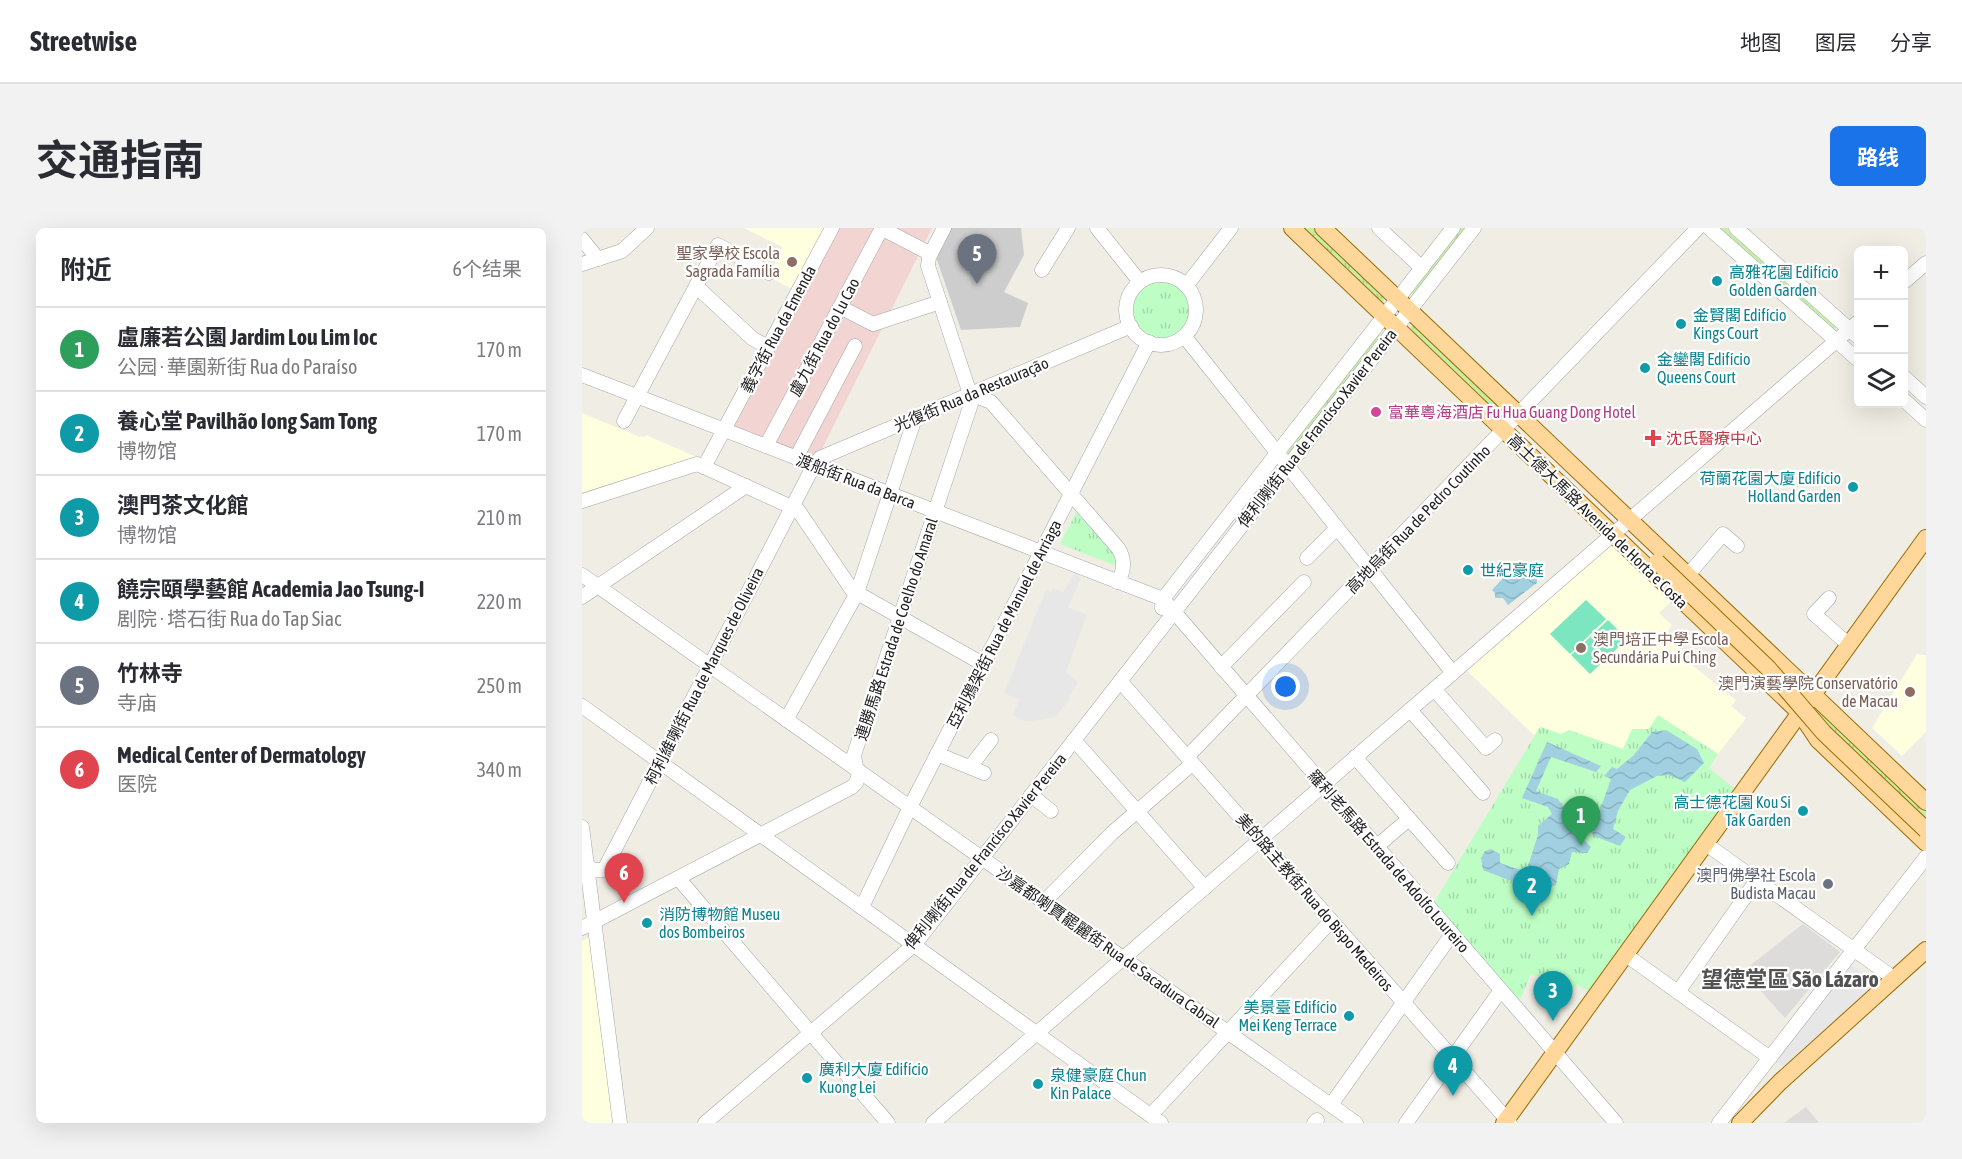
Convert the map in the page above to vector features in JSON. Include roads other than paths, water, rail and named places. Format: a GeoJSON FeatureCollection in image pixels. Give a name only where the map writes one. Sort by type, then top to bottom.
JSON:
{"type":"FeatureCollection","features":[{"type":"Feature","properties":{"kind":"main road","name":"高士德大馬路 Avenida de Horta e Costa"},"geometry":{"type":"LineString","coordinates":[[1292,228],[1800,714],[1818,740],[1926,843]]}},
{"type":"Feature","properties":{"kind":"main road","name":"高士德大馬路 Avenida de Horta e Costa"},"geometry":{"type":"LineString","coordinates":[[1323,228],[1926,802]]}},
{"type":"Feature","properties":{"kind":"main road"},"geometry":{"type":"LineString","coordinates":[[1612,535],[1640,545],[1768,668],[1824,733],[1926,830]]}},
{"type":"Feature","properties":{"kind":"main road"},"geometry":{"type":"LineString","coordinates":[[1507,1122],[1926,538]]}},
{"type":"Feature","properties":{"kind":"main road"},"geometry":{"type":"LineString","coordinates":[[1813,695],[1834,729],[1926,817]]}},
{"type":"Feature","properties":{"kind":"main road"},"geometry":{"type":"LineString","coordinates":[[1740,1123],[1780,1082],[1895,979],[1923,959]]}},
{"type":"Feature","properties":{"kind":"street"},"geometry":{"type":"LineString","coordinates":[[582,264],[622,251],[646,228]]}},
{"type":"Feature","properties":{"kind":"street","name":"義字街 Rua da Emenda"},"geometry":{"type":"LineString","coordinates":[[704,467],[832,228]]}},
{"type":"Feature","properties":{"kind":"street"},"geometry":{"type":"LineString","coordinates":[[881,228],[931,254],[944,228]]}},
{"type":"Feature","properties":{"kind":"street","name":"盧九街 Rua do Lu Cao"},"geometry":{"type":"LineString","coordinates":[[766,446],[881,228]]}},
{"type":"Feature","properties":{"kind":"street"},"geometry":{"type":"LineString","coordinates":[[1097,228],[1140,282]]}},
{"type":"Feature","properties":{"kind":"street"},"geometry":{"type":"LineString","coordinates":[[1186,286],[1231,228]]}},
{"type":"Feature","properties":{"kind":"street"},"geometry":{"type":"LineString","coordinates":[[1379,228],[1422,268]]}},
{"type":"Feature","properties":{"kind":"street","name":"俾利喇街 Rua de Francisco Xavier Pereira"},"geometry":{"type":"LineString","coordinates":[[1403,305],[1422,268],[1453,228]]}},
{"type":"Feature","properties":{"kind":"street","name":"俾利喇街 Rua de Francisco Xavier Pereira"},"geometry":{"type":"LineString","coordinates":[[705,1123],[914,945],[1288,466],[1403,305],[1474,228]]}},
{"type":"Feature","properties":{"kind":"street","name":"高地烏街 Rua de Pedro Coutinho"},"geometry":{"type":"LineString","coordinates":[[1044,902],[1112,833],[1190,760],[1246,696],[1698,228]]}},
{"type":"Feature","properties":{"kind":"street"},"geometry":{"type":"LineString","coordinates":[[1709,228],[1854,357]]}},
{"type":"Feature","properties":{"kind":"street"},"geometry":{"type":"LineString","coordinates":[[1736,228],[1854,327]]}},
{"type":"Feature","properties":{"kind":"street"},"geometry":{"type":"LineString","coordinates":[[1042,270],[1063,230]]}},
{"type":"Feature","properties":{"kind":"street"},"geometry":{"type":"LineString","coordinates":[[582,239],[598,260]]}},
{"type":"Feature","properties":{"kind":"street"},"geometry":{"type":"LineString","coordinates":[[624,421],[718,245],[769,273]]}},
{"type":"Feature","properties":{"kind":"street","name":"連勝馬路 Estrada de Coelho do Amaral"},"geometry":{"type":"LineString","coordinates":[[860,771],[856,767],[854,755],[971,404],[970,394],[928,266],[931,254]]}},
{"type":"Feature","properties":{"kind":"street"},"geometry":{"type":"LineString","coordinates":[[1908,279],[1926,263]]}},
{"type":"Feature","properties":{"kind":"street"},"geometry":{"type":"LineString","coordinates":[[1162,275],[1173,277],[1186,286],[1195,302],[1196,314],[1193,324],[1184,336],[1166,344],[1149,342],[1139,337],[1131,326],[1127,312],[1132,290],[1140,282],[1162,275]]}},
{"type":"Feature","properties":{"kind":"street"},"geometry":{"type":"LineString","coordinates":[[696,286],[753,339],[768,347]]}},
{"type":"Feature","properties":{"kind":"street"},"geometry":{"type":"LineString","coordinates":[[840,307],[873,324],[940,302]]}},
{"type":"Feature","properties":{"kind":"street","name":"俾利喇街 Rua de Francisco Xavier Pereira"},"geometry":{"type":"LineString","coordinates":[[1163,599],[1277,453],[1389,323]]}},
{"type":"Feature","properties":{"kind":"street","name":"光復街 Rua da Restauração"},"geometry":{"type":"LineString","coordinates":[[814,465],[820,459],[1131,326]]}},
{"type":"Feature","properties":{"kind":"street"},"geometry":{"type":"LineString","coordinates":[[933,1123],[1836,341],[1854,330]]}},
{"type":"Feature","properties":{"kind":"street"},"geometry":{"type":"LineString","coordinates":[[1184,336],[1453,673]]}},
{"type":"Feature","properties":{"kind":"street","name":"亞利鴉架街 Rua de Manuel de Arriaga"},"geometry":{"type":"LineString","coordinates":[[862,907],[909,807],[1149,342]]}},
{"type":"Feature","properties":{"kind":"street"},"geometry":{"type":"LineString","coordinates":[[796,458],[855,346]]}},
{"type":"Feature","properties":{"kind":"street","name":"渡船街 Rua da Barca"},"geometry":{"type":"LineString","coordinates":[[582,375],[1163,599]]}},
{"type":"Feature","properties":{"kind":"street"},"geometry":{"type":"LineString","coordinates":[[1908,381],[1926,397]]}},
{"type":"Feature","properties":{"kind":"street"},"geometry":{"type":"LineString","coordinates":[[989,387],[988,395],[991,402],[1118,548],[1124,566],[1117,582]]}},
{"type":"Feature","properties":{"kind":"street"},"geometry":{"type":"LineString","coordinates":[[970,394],[991,402]]}},
{"type":"Feature","properties":{"kind":"street"},"geometry":{"type":"LineString","coordinates":[[1908,404],[1926,420]]}},
{"type":"Feature","properties":{"kind":"street"},"geometry":{"type":"LineString","coordinates":[[786,720],[856,593],[915,418]]}},
{"type":"Feature","properties":{"kind":"street"},"geometry":{"type":"LineString","coordinates":[[582,501],[698,464],[798,510],[852,590],[983,664]]}},
{"type":"Feature","properties":{"kind":"street","name":"柯利維喇街 Rua de Marques de Oliveira"},"geometry":{"type":"LineString","coordinates":[[587,864],[592,870],[604,870],[814,465]]}},
{"type":"Feature","properties":{"kind":"street"},"geometry":{"type":"LineString","coordinates":[[582,597],[746,486]]}},
{"type":"Feature","properties":{"kind":"street"},"geometry":{"type":"LineString","coordinates":[[1307,558],[1337,528]]}},
{"type":"Feature","properties":{"kind":"street"},"geometry":{"type":"LineString","coordinates":[[1688,575],[1723,534],[1737,546]]}},
{"type":"Feature","properties":{"kind":"street","name":"沙嘉都喇賈罷麗街 Rua de Sacadura Cabral"},"geometry":{"type":"LineString","coordinates":[[582,575],[1356,1123]]}},
{"type":"Feature","properties":{"kind":"street"},"geometry":{"type":"LineString","coordinates":[[1221,667],[1304,582]]}},
{"type":"Feature","properties":{"kind":"street"},"geometry":{"type":"LineString","coordinates":[[1829,598],[1814,614],[1849,645]]}},
{"type":"Feature","properties":{"kind":"street"},"geometry":{"type":"LineString","coordinates":[[1161,628],[1163,599]]}},
{"type":"Feature","properties":{"kind":"street","name":"羅利老馬路 Estrada de Adolfo Loureiro"},"geometry":{"type":"LineString","coordinates":[[1163,599],[1616,1123]]}},
{"type":"Feature","properties":{"kind":"street","name":"美的路主教街 Rua do Bispo Medeiros"},"geometry":{"type":"LineString","coordinates":[[1120,681],[1507,1122]]}},
{"type":"Feature","properties":{"kind":"street"},"geometry":{"type":"LineString","coordinates":[[1434,689],[1486,748],[1495,740]]}},
{"type":"Feature","properties":{"kind":"street"},"geometry":{"type":"LineString","coordinates":[[582,706],[1156,1119],[1227,1032],[1331,921]]}},
{"type":"Feature","properties":{"kind":"street"},"geometry":{"type":"LineString","coordinates":[[1410,710],[1483,794]]}},
{"type":"Feature","properties":{"kind":"street"},"geometry":{"type":"LineString","coordinates":[[970,767],[991,740]]}},
{"type":"Feature","properties":{"kind":"street"},"geometry":{"type":"LineString","coordinates":[[1074,740],[1205,888]]}},
{"type":"Feature","properties":{"kind":"street"},"geometry":{"type":"LineString","coordinates":[[937,754],[984,773]]}},
{"type":"Feature","properties":{"kind":"street"},"geometry":{"type":"LineString","coordinates":[[1355,757],[1448,863]]}},
{"type":"Feature","properties":{"kind":"street"},"geometry":{"type":"LineString","coordinates":[[582,928],[852,787],[860,771]]}},
{"type":"Feature","properties":{"kind":"street"},"geometry":{"type":"LineString","coordinates":[[1030,795],[1051,811]]}},
{"type":"Feature","properties":{"kind":"street"},"geometry":{"type":"LineString","coordinates":[[1377,846],[1409,819]]}},
{"type":"Feature","properties":{"kind":"street"},"geometry":{"type":"LineString","coordinates":[[582,828],[620,1123]]}},
{"type":"Feature","properties":{"kind":"street"},"geometry":{"type":"LineString","coordinates":[[1706,844],[1895,979]]}},
{"type":"Feature","properties":{"kind":"street"},"geometry":{"type":"LineString","coordinates":[[1719,1123],[1926,856]]}},
{"type":"Feature","properties":{"kind":"street"},"geometry":{"type":"LineString","coordinates":[[678,878],[888,1123]]}},
{"type":"Feature","properties":{"kind":"street"},"geometry":{"type":"LineString","coordinates":[[1678,992],[1757,880]]}},
{"type":"Feature","properties":{"kind":"street"},"geometry":{"type":"LineString","coordinates":[[1331,1105],[1452,934]]}},
{"type":"Feature","properties":{"kind":"street"},"geometry":{"type":"LineString","coordinates":[[1626,955],[1770,1058]]}},
{"type":"Feature","properties":{"kind":"street"},"geometry":{"type":"LineString","coordinates":[[1406,1123],[1501,990]]}},
{"type":"Feature","properties":{"kind":"street"},"geometry":{"type":"LineString","coordinates":[[719,1111],[729,1123]]}},
{"type":"Feature","properties":{"kind":"water"},"geometry":{"type":"Polygon","coordinates":[[[1527,565],[1537,578],[1537,583],[1508,605],[1503,598],[1495,598],[1492,590],[1506,575],[1516,574],[1519,566],[1527,565]]]}},
{"type":"Feature","properties":{"kind":"water"},"geometry":{"type":"Polygon","coordinates":[[[1666,730],[1697,749],[1704,763],[1685,782],[1669,775],[1657,776],[1630,790],[1618,811],[1613,829],[1626,837],[1620,846],[1594,836],[1589,826],[1576,827],[1574,831],[1577,836],[1591,847],[1587,853],[1572,852],[1569,864],[1559,869],[1556,885],[1538,891],[1483,870],[1481,858],[1485,851],[1491,849],[1500,854],[1500,863],[1526,872],[1538,835],[1538,826],[1552,814],[1548,807],[1522,798],[1547,742],[1601,766],[1596,772],[1551,757],[1536,791],[1558,799],[1562,805],[1574,808],[1582,805],[1600,810],[1611,779],[1604,776],[1612,767],[1617,769],[1634,755],[1652,732],[1666,730]]]}},
{"type":"Feature","properties":{"kind":"place","name":"聖家學校 Escola Sagrada Família"},"geometry":{"type":"Point","coordinates":[792,262]}},
{"type":"Feature","properties":{"kind":"place","name":"高雅花園 Edifício Golden Garden"},"geometry":{"type":"Point","coordinates":[1717,281]}},
{"type":"Feature","properties":{"kind":"place","name":"竹林寺"},"geometry":{"type":"Point","coordinates":[977,284]}},
{"type":"Feature","properties":{"kind":"place","name":"金賢閣 Edifício Kings Court"},"geometry":{"type":"Point","coordinates":[1681,324]}},
{"type":"Feature","properties":{"kind":"place","name":"金鑾閣 Edifício Queens Court"},"geometry":{"type":"Point","coordinates":[1645,368]}},
{"type":"Feature","properties":{"kind":"place","name":"富華粵海酒店 Fu Hua Guang Dong Hotel"},"geometry":{"type":"Point","coordinates":[1376,412]}},
{"type":"Feature","properties":{"kind":"place","name":"沈氏醫療中心"},"geometry":{"type":"Point","coordinates":[1653,438]}},
{"type":"Feature","properties":{"kind":"place","name":"荷蘭花園大廈 Edifício Holland Garden"},"geometry":{"type":"Point","coordinates":[1853,487]}},
{"type":"Feature","properties":{"kind":"place","name":"世紀豪庭"},"geometry":{"type":"Point","coordinates":[1468,570]}},
{"type":"Feature","properties":{"kind":"place","name":"澳門培正中學 Escola Secundária Pui Ching"},"geometry":{"type":"Point","coordinates":[1581,648]}},
{"type":"Feature","properties":{"kind":"place","name":"澳門演藝學院 Conservatório de Macau"},"geometry":{"type":"Point","coordinates":[1910,692]}},
{"type":"Feature","properties":{"kind":"place","name":"高士德花園 Kou Si Tak Garden"},"geometry":{"type":"Point","coordinates":[1803,811]}},
{"type":"Feature","properties":{"kind":"place","name":"盧廉若公園 Jardim Lou Lim Ioc"},"geometry":{"type":"Point","coordinates":[1581,846]}},
{"type":"Feature","properties":{"kind":"place","name":"澳門佛學社 Escola Budista Macau"},"geometry":{"type":"Point","coordinates":[1828,884]}},
{"type":"Feature","properties":{"kind":"place","name":"Medical Center of Dermatology"},"geometry":{"type":"Point","coordinates":[624,903]}},
{"type":"Feature","properties":{"kind":"place","name":"養心堂 Pavilhão Iong Sam Tong"},"geometry":{"type":"Point","coordinates":[1532,916]}},
{"type":"Feature","properties":{"kind":"place","name":"消防博物館 Museu dos Bombeiros"},"geometry":{"type":"Point","coordinates":[647,923]}},
{"type":"Feature","properties":{"kind":"place","name":"美景臺 Edifício Mei Keng Terrace"},"geometry":{"type":"Point","coordinates":[1349,1016]}},
{"type":"Feature","properties":{"kind":"place","name":"澳門茶文化館"},"geometry":{"type":"Point","coordinates":[1553,1021]}},
{"type":"Feature","properties":{"kind":"place","name":"廣利大廈 Edifício Kuong Lei"},"geometry":{"type":"Point","coordinates":[807,1078]}},
{"type":"Feature","properties":{"kind":"place","name":"泉健豪庭 Chun Kin Palace"},"geometry":{"type":"Point","coordinates":[1038,1084]}},
{"type":"Feature","properties":{"kind":"place","name":"饒宗頤學藝館 Academia Jao Tsung-I"},"geometry":{"type":"Point","coordinates":[1453,1096]}},
{"type":"Feature","properties":{"kind":"district","name":"望德堂區 São Lázaro"},"geometry":{"type":"Point","coordinates":[1790,979]}}]}
